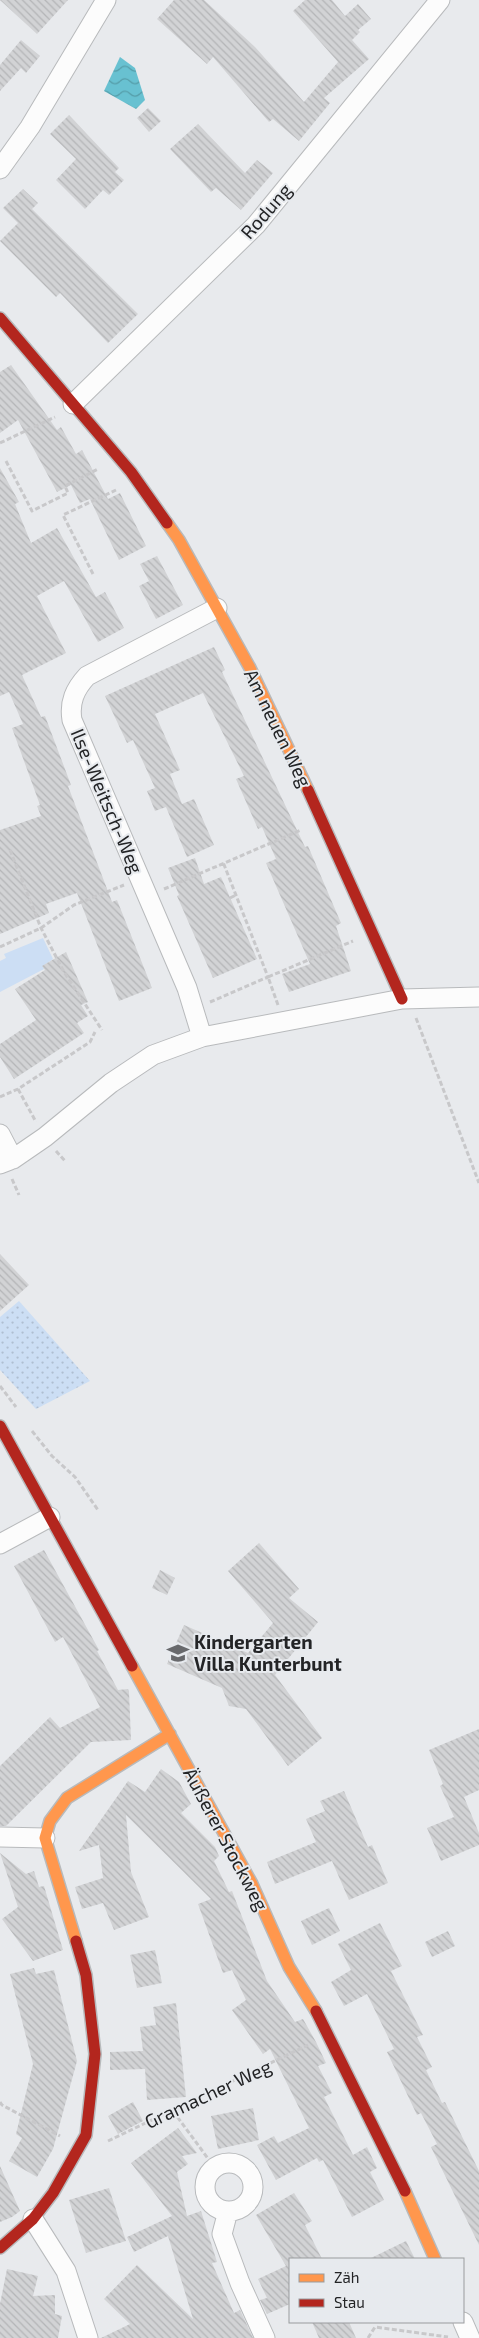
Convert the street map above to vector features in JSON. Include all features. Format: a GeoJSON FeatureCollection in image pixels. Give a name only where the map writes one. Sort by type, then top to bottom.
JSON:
{"type":"FeatureCollection","features":[{"type":"Feature","properties":{"kind":"street"},"geometry":{"type":"LineString","coordinates":[[0,169],[30,127],[106,0]]}},
{"type":"Feature","properties":{"kind":"street","name":"Rodung"},"geometry":{"type":"LineString","coordinates":[[74,406],[256,225],[440,0]]}},
{"type":"Feature","properties":{"kind":"street","name":"Am neuen Weg"},"geometry":{"type":"LineString","coordinates":[[0,318],[137,480],[179,540],[250,668],[322,821],[402,999]]}},
{"type":"Feature","properties":{"kind":"street","name":"Ilse-Weitsch-Weg"},"geometry":{"type":"LineString","coordinates":[[202,1037],[187,988],[72,720],[70,710],[77,686],[87,676],[217,608]]}},
{"type":"Feature","properties":{"kind":"street"},"geometry":{"type":"LineString","coordinates":[[0,1134],[7,1162],[44,1137],[111,1083],[153,1055],[202,1037],[402,999],[479,997]]}},
{"type":"Feature","properties":{"kind":"street","name":"Äußerer Stockweg"},"geometry":{"type":"LineString","coordinates":[[0,1426],[252,1884],[289,1967],[309,1997],[329,2035],[404,2189],[435,2258]]}},
{"type":"Feature","properties":{"kind":"street"},"geometry":{"type":"LineString","coordinates":[[0,1544],[50,1517]]}},
{"type":"Feature","properties":{"kind":"street"},"geometry":{"type":"LineString","coordinates":[[0,2248],[33,2219],[53,2193],[86,2135],[91,2102],[95,2054],[86,1975],[45,1838],[47,1826],[54,1811],[67,1798],[170,1734]]}},
{"type":"Feature","properties":{"kind":"street"},"geometry":{"type":"LineString","coordinates":[[0,1837],[45,1838]]}},
{"type":"Feature","properties":{"kind":"street"},"geometry":{"type":"LineString","coordinates":[[226,2163],[237,2164],[248,2173],[253,2186],[247,2204],[238,2210],[228,2211],[220,2210],[210,2201],[205,2190],[207,2176],[214,2168],[226,2163]]}},
{"type":"Feature","properties":{"kind":"street"},"geometry":{"type":"LineString","coordinates":[[228,2211],[222,2234],[240,2283],[265,2338]]}},
{"type":"Feature","properties":{"kind":"street"},"geometry":{"type":"LineString","coordinates":[[33,2219],[66,2271],[88,2338]]}},
{"type":"Feature","properties":{"kind":"street"},"geometry":{"type":"LineString","coordinates":[[463,2323],[470,2338]]}},
{"type":"Feature","properties":{"kind":"street"},"geometry":{"type":"LineString","coordinates":[[476,2338],[479,2333]]}},
{"type":"Feature","properties":{"kind":"path"},"geometry":{"type":"LineString","coordinates":[[0,443],[74,406]]}},
{"type":"Feature","properties":{"kind":"path"},"geometry":{"type":"LineString","coordinates":[[6,461],[32,511],[68,493],[65,486],[118,458]]}},
{"type":"Feature","properties":{"kind":"path"},"geometry":{"type":"LineString","coordinates":[[93,574],[63,515],[137,480]]}},
{"type":"Feature","properties":{"kind":"path"},"geometry":{"type":"LineString","coordinates":[[148,896],[223,862],[322,821]]}},
{"type":"Feature","properties":{"kind":"path"},"geometry":{"type":"LineString","coordinates":[[10,850],[41,928],[64,972],[102,1030]]}},
{"type":"Feature","properties":{"kind":"path"},"geometry":{"type":"LineString","coordinates":[[223,862],[284,1022]]}},
{"type":"Feature","properties":{"kind":"path"},"geometry":{"type":"LineString","coordinates":[[0,946],[41,928],[74,905],[140,878]]}},
{"type":"Feature","properties":{"kind":"path"},"geometry":{"type":"LineString","coordinates":[[230,898],[236,895]]}},
{"type":"Feature","properties":{"kind":"path"},"geometry":{"type":"LineString","coordinates":[[245,932],[249,929]]}},
{"type":"Feature","properties":{"kind":"path"},"geometry":{"type":"LineString","coordinates":[[193,1009],[372,934]]}},
{"type":"Feature","properties":{"kind":"path"},"geometry":{"type":"LineString","coordinates":[[402,999],[416,1017],[479,1183]]}},
{"type":"Feature","properties":{"kind":"path"},"geometry":{"type":"LineString","coordinates":[[0,1097],[18,1090],[90,1042],[94,1032]]}},
{"type":"Feature","properties":{"kind":"path"},"geometry":{"type":"LineString","coordinates":[[0,1386],[18,1411]]}},
{"type":"Feature","properties":{"kind":"path"},"geometry":{"type":"LineString","coordinates":[[28,1425],[52,1456],[75,1477],[98,1510]]}},
{"type":"Feature","properties":{"kind":"path","name":"Gramacher Weg"},"geometry":{"type":"LineString","coordinates":[[86,2135],[108,2141],[329,2035]]}},
{"type":"Feature","properties":{"kind":"path"},"geometry":{"type":"LineString","coordinates":[[0,2102],[2,2105],[80,2146]]}},
{"type":"Feature","properties":{"kind":"path"},"geometry":{"type":"LineString","coordinates":[[173,2111],[214,2168]]}},
{"type":"Feature","properties":{"kind":"path"},"geometry":{"type":"LineString","coordinates":[[368,2338],[375,2327],[452,2338]]}},
{"type":"Feature","properties":{"kind":"shaded area"},"geometry":{"type":"Polygon","coordinates":[[[43,938],[53,959],[43,966],[44,969],[0,992],[0,961],[6,958],[4,954],[43,938]]]}},
{"type":"Feature","properties":{"kind":"shaded area"},"geometry":{"type":"Polygon","coordinates":[[[19,1301],[90,1381],[36,1409],[0,1370],[0,1317],[19,1301]]]}},
{"type":"Feature","properties":{"kind":"water"},"geometry":{"type":"Polygon","coordinates":[[[120,57],[135,68],[145,100],[136,109],[104,91],[120,57]]]}},
{"type":"Feature","properties":{"kind":"building"},"geometry":{"type":"Polygon","coordinates":[[[0,0],[68,0],[37,34],[0,0]]]}},
{"type":"Feature","properties":{"kind":"building"},"geometry":{"type":"Polygon","coordinates":[[[174,0],[204,0],[255,47],[304,102],[338,62],[293,11],[305,0],[332,0],[345,16],[358,4],[371,19],[358,30],[360,32],[352,40],[369,59],[324,98],[330,103],[299,141],[273,119],[269,122],[213,57],[207,64],[157,19],[174,0]]]}},
{"type":"Feature","properties":{"kind":"building"},"geometry":{"type":"Polygon","coordinates":[[[21,40],[40,56],[26,73],[21,68],[0,91],[0,65],[21,40]]]}},
{"type":"Feature","properties":{"kind":"building"},"geometry":{"type":"Polygon","coordinates":[[[148,108],[161,121],[149,132],[137,118],[148,108]]]}},
{"type":"Feature","properties":{"kind":"building"},"geometry":{"type":"Polygon","coordinates":[[[69,115],[119,168],[115,172],[124,180],[109,195],[103,190],[85,209],[56,180],[76,159],[50,134],[69,115]]]}},
{"type":"Feature","properties":{"kind":"building"},"geometry":{"type":"Polygon","coordinates":[[[198,124],[245,173],[257,160],[273,173],[241,210],[216,188],[211,192],[170,149],[198,124]]]}},
{"type":"Feature","properties":{"kind":"building"},"geometry":{"type":"Polygon","coordinates":[[[23,189],[38,203],[32,209],[138,314],[108,343],[60,293],[56,297],[0,241],[18,223],[3,208],[23,189]]]}},
{"type":"Feature","properties":{"kind":"building"},"geometry":{"type":"Polygon","coordinates":[[[11,365],[57,430],[61,427],[76,454],[82,450],[108,499],[120,493],[146,546],[119,560],[90,499],[80,503],[71,485],[57,492],[18,420],[0,433],[0,372],[11,365]]]}},
{"type":"Feature","properties":{"kind":"building"},"geometry":{"type":"Polygon","coordinates":[[[0,468],[19,502],[15,504],[31,543],[57,528],[96,597],[105,592],[124,628],[98,642],[64,581],[37,596],[66,653],[22,675],[41,717],[45,716],[71,785],[68,786],[112,902],[117,900],[152,988],[119,1001],[77,893],[46,904],[49,913],[0,934],[0,830],[41,816],[37,806],[40,805],[12,728],[23,724],[9,692],[0,696],[0,468]]]}},
{"type":"Feature","properties":{"kind":"building"},"geometry":{"type":"Polygon","coordinates":[[[157,556],[183,605],[156,619],[139,586],[149,581],[140,564],[157,556]]]}},
{"type":"Feature","properties":{"kind":"building"},"geometry":{"type":"Polygon","coordinates":[[[214,647],[225,670],[222,672],[305,847],[308,846],[341,923],[336,926],[351,971],[289,992],[282,974],[310,964],[266,863],[276,859],[262,827],[258,829],[236,779],[244,776],[203,693],[155,714],[180,770],[170,774],[182,804],[194,799],[214,845],[187,857],[166,807],[155,811],[147,791],[155,788],[133,740],[127,743],[105,696],[214,647]]]}},
{"type":"Feature","properties":{"kind":"building"},"geometry":{"type":"Polygon","coordinates":[[[195,858],[204,884],[221,877],[257,959],[213,978],[177,896],[179,895],[168,868],[195,858]]]}},
{"type":"Feature","properties":{"kind":"building"},"geometry":{"type":"Polygon","coordinates":[[[66,952],[88,1002],[81,1005],[88,1016],[77,1023],[84,1033],[14,1079],[0,1057],[0,1044],[36,1020],[15,989],[45,970],[42,966],[66,952]]]}},
{"type":"Feature","properties":{"kind":"building"},"geometry":{"type":"Polygon","coordinates":[[[0,1254],[29,1285],[0,1311],[0,1254]]]}},
{"type":"Feature","properties":{"kind":"building"},"geometry":{"type":"Polygon","coordinates":[[[259,1543],[299,1589],[289,1598],[318,1622],[275,1675],[322,1738],[288,1766],[246,1709],[229,1706],[222,1688],[167,1664],[184,1625],[248,1653],[273,1623],[228,1571],[259,1543]]]}},
{"type":"Feature","properties":{"kind":"building"},"geometry":{"type":"Polygon","coordinates":[[[44,1550],[99,1650],[97,1651],[118,1690],[128,1689],[129,1691],[131,1740],[91,1742],[6,1826],[0,1826],[0,1766],[50,1717],[60,1728],[100,1707],[63,1637],[55,1642],[14,1566],[44,1550]]]}},
{"type":"Feature","properties":{"kind":"building"},"geometry":{"type":"Polygon","coordinates":[[[160,1570],[175,1578],[167,1595],[152,1588],[160,1570]]]}},
{"type":"Feature","properties":{"kind":"building"},"geometry":{"type":"Polygon","coordinates":[[[479,1729],[479,1790],[464,1797],[479,1833],[479,1845],[441,1861],[427,1828],[454,1817],[440,1786],[443,1784],[429,1750],[479,1729]]]}},
{"type":"Feature","properties":{"kind":"building"},"geometry":{"type":"Polygon","coordinates":[[[161,1769],[179,1782],[191,1804],[181,1813],[215,1847],[219,1856],[214,1861],[229,1892],[232,1891],[267,1981],[295,2022],[303,2019],[316,2042],[326,2063],[318,2066],[332,2093],[324,2097],[353,2155],[367,2147],[377,2168],[370,2172],[384,2200],[352,2217],[323,2160],[319,2162],[317,2158],[276,2180],[257,2145],[274,2136],[278,2143],[309,2128],[270,2049],[263,2054],[232,2010],[246,2000],[232,1970],[223,1973],[198,1904],[211,1899],[126,1815],[131,1872],[149,1917],[114,1930],[103,1903],[82,1909],[75,1887],[103,1878],[99,1845],[79,1851],[128,1781],[145,1792],[161,1769]]]}},
{"type":"Feature","properties":{"kind":"building"},"geometry":{"type":"Polygon","coordinates":[[[344,1791],[368,1847],[372,1845],[388,1883],[349,1900],[332,1861],[275,1884],[267,1862],[316,1842],[306,1819],[325,1811],[320,1801],[344,1791]]]}},
{"type":"Feature","properties":{"kind":"building"},"geometry":{"type":"Polygon","coordinates":[[[0,1853],[26,1874],[34,1871],[39,1887],[44,1886],[63,1950],[33,1961],[2,1919],[18,1907],[0,1853]]]}},
{"type":"Feature","properties":{"kind":"building"},"geometry":{"type":"Polygon","coordinates":[[[329,1908],[340,1931],[312,1945],[301,1921],[329,1908]]]}},
{"type":"Feature","properties":{"kind":"building"},"geometry":{"type":"Polygon","coordinates":[[[380,1923],[402,1966],[391,1971],[423,2035],[417,2037],[432,2067],[426,2070],[442,2103],[445,2102],[479,2171],[479,2245],[431,2147],[437,2144],[421,2113],[417,2115],[387,2052],[394,2049],[367,1994],[344,2006],[331,1982],[351,1970],[338,1944],[380,1923]]]}},
{"type":"Feature","properties":{"kind":"building"},"geometry":{"type":"Polygon","coordinates":[[[448,1931],[455,1946],[432,1957],[425,1942],[448,1931]]]}},
{"type":"Feature","properties":{"kind":"building"},"geometry":{"type":"Polygon","coordinates":[[[155,1950],[162,1983],[137,1988],[130,1955],[155,1950]]]}},
{"type":"Feature","properties":{"kind":"building"},"geometry":{"type":"Polygon","coordinates":[[[34,1968],[36,1974],[54,1970],[77,2061],[53,2149],[37,2177],[9,2161],[22,2138],[16,2134],[33,2064],[10,1974],[34,1968]]]}},
{"type":"Feature","properties":{"kind":"building"},"geometry":{"type":"Polygon","coordinates":[[[176,2003],[186,2097],[147,2100],[145,2069],[110,2070],[110,2052],[143,2051],[140,2027],[156,2025],[153,2007],[176,2003]]]}},
{"type":"Feature","properties":{"kind":"building"},"geometry":{"type":"Polygon","coordinates":[[[133,2102],[143,2121],[118,2134],[108,2116],[133,2102]]]}},
{"type":"Feature","properties":{"kind":"building"},"geometry":{"type":"Polygon","coordinates":[[[253,2108],[259,2140],[218,2149],[211,2116],[253,2108]]]}},
{"type":"Feature","properties":{"kind":"building"},"geometry":{"type":"Polygon","coordinates":[[[178,2128],[197,2153],[182,2156],[188,2164],[177,2172],[187,2216],[201,2211],[217,2262],[212,2263],[234,2313],[240,2310],[253,2338],[101,2338],[130,2324],[104,2299],[137,2265],[193,2319],[168,2236],[134,2252],[127,2237],[172,2216],[131,2163],[178,2128]]]}},
{"type":"Feature","properties":{"kind":"building"},"geometry":{"type":"Polygon","coordinates":[[[0,2166],[20,2211],[0,2222],[0,2166]]]}},
{"type":"Feature","properties":{"kind":"building"},"geometry":{"type":"Polygon","coordinates":[[[109,2188],[126,2241],[86,2253],[69,2200],[109,2188]]]}},
{"type":"Feature","properties":{"kind":"building"},"geometry":{"type":"Polygon","coordinates":[[[294,2193],[312,2221],[305,2225],[322,2258],[289,2258],[289,2304],[267,2314],[260,2300],[267,2298],[258,2279],[286,2266],[256,2215],[294,2193]]]}},
{"type":"Feature","properties":{"kind":"building"},"geometry":{"type":"Polygon","coordinates":[[[406,2241],[414,2258],[371,2258],[406,2241]]]}},
{"type":"Feature","properties":{"kind":"building"},"geometry":{"type":"Polygon","coordinates":[[[7,2269],[38,2276],[33,2296],[55,2295],[55,2314],[62,2316],[58,2338],[0,2338],[0,2304],[7,2269]]]}},
{"type":"Feature","properties":{"kind":"building"},"geometry":{"type":"Polygon","coordinates":[[[312,2323],[349,2323],[356,2338],[319,2338],[312,2323]]]}},
{"type":"Feature","properties":{"kind":"traffic: slow"},"geometry":{"type":"LineString","coordinates":[[167,523],[179,540],[250,668],[308,790]]}},
{"type":"Feature","properties":{"kind":"traffic: slow"},"geometry":{"type":"LineString","coordinates":[[132,1666],[252,1884],[289,1967],[316,2011]]}},
{"type":"Feature","properties":{"kind":"traffic: slow"},"geometry":{"type":"LineString","coordinates":[[76,1941],[45,1838],[50,1821],[67,1798],[170,1734]]}},
{"type":"Feature","properties":{"kind":"traffic: slow"},"geometry":{"type":"LineString","coordinates":[[405,2191],[435,2258]]}},
{"type":"Feature","properties":{"kind":"traffic: jam"},"geometry":{"type":"LineString","coordinates":[[0,318],[131,472],[167,523]]}},
{"type":"Feature","properties":{"kind":"traffic: jam"},"geometry":{"type":"LineString","coordinates":[[308,790],[402,999]]}},
{"type":"Feature","properties":{"kind":"traffic: jam"},"geometry":{"type":"LineString","coordinates":[[0,1426],[132,1666]]}},
{"type":"Feature","properties":{"kind":"traffic: jam"},"geometry":{"type":"LineString","coordinates":[[0,2248],[33,2219],[53,2193],[86,2135],[95,2054],[86,1975],[76,1941]]}},
{"type":"Feature","properties":{"kind":"traffic: jam"},"geometry":{"type":"LineString","coordinates":[[316,2011],[405,2191]]}},
{"type":"Feature","properties":{"kind":"place","name":"Kindergarten Villa Kunterbunt"},"geometry":{"type":"Point","coordinates":[178,1653]}}]}
